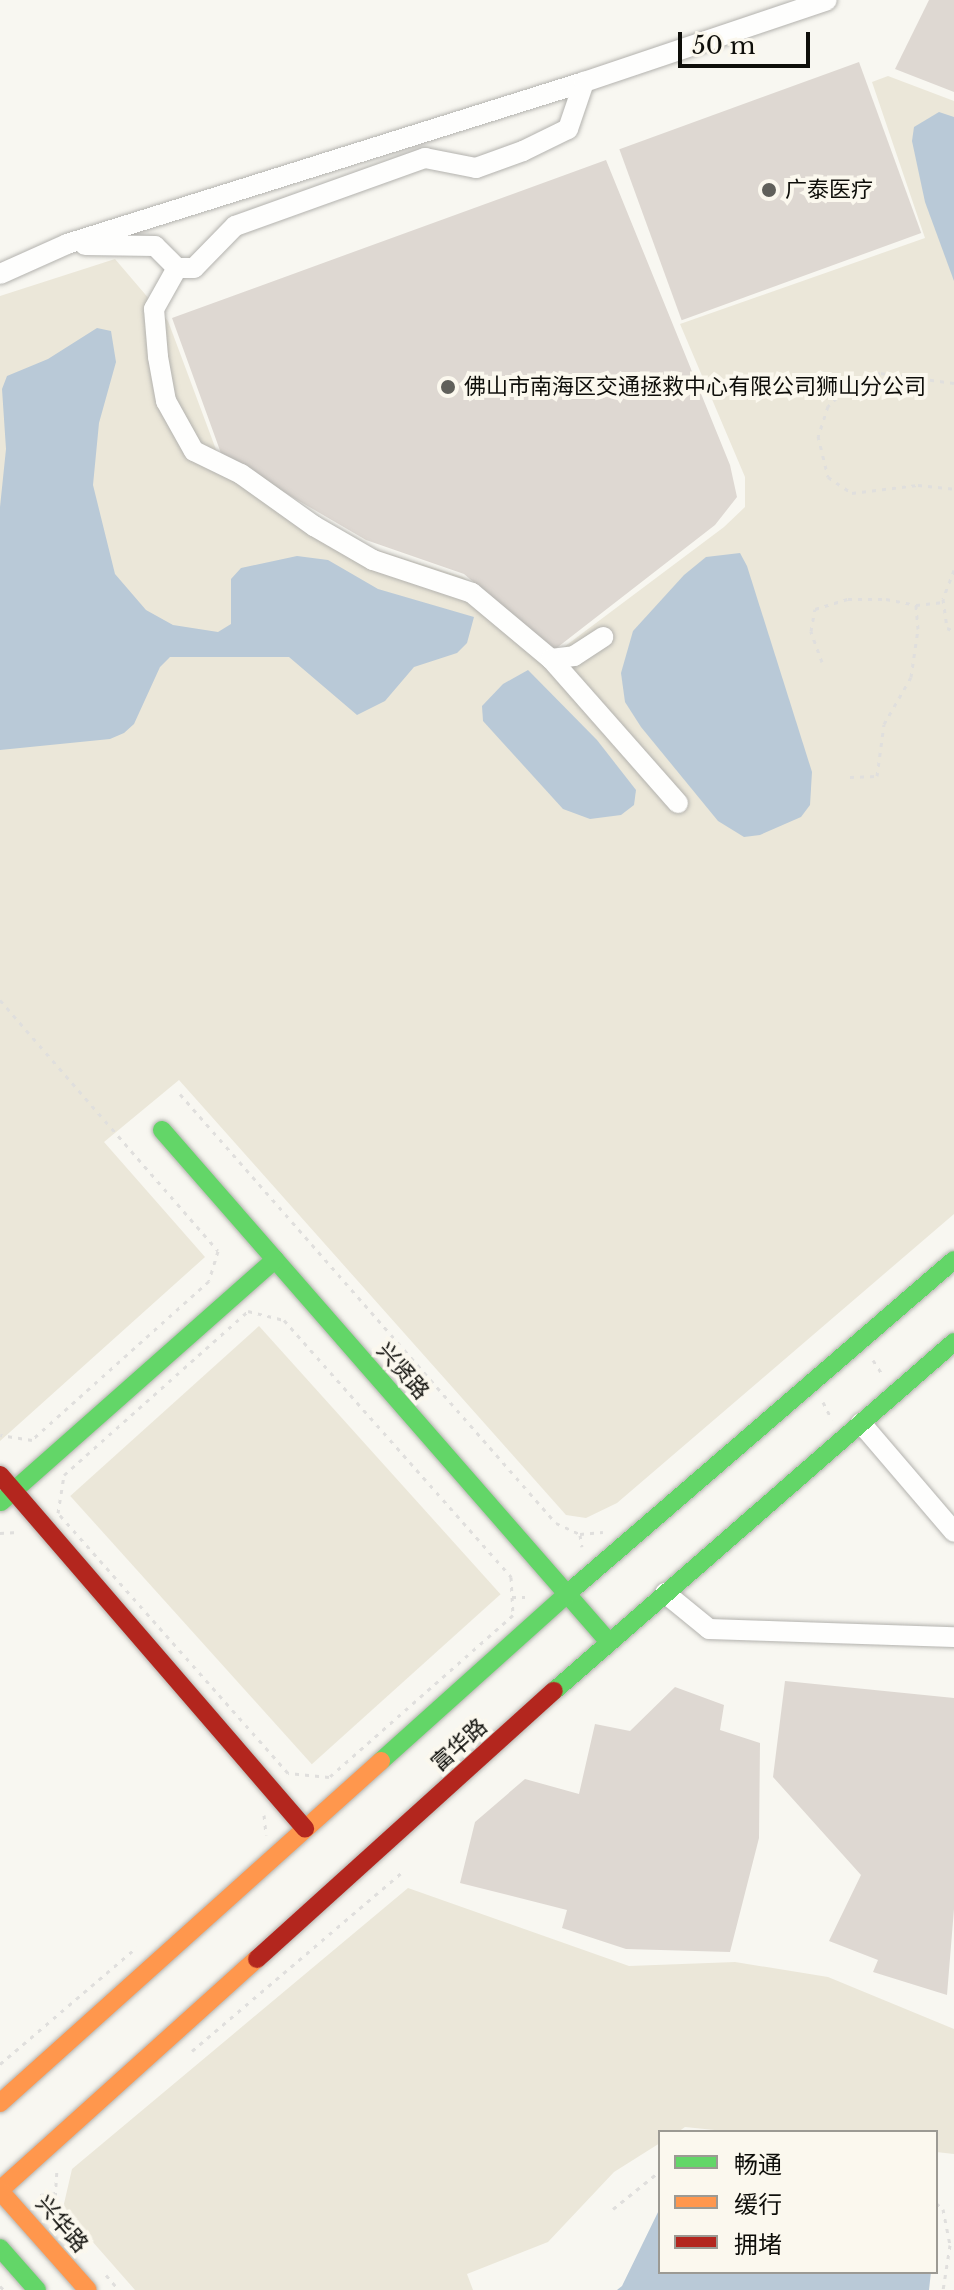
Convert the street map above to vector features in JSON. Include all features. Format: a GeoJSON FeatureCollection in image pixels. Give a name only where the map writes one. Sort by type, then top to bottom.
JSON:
{"type":"FeatureCollection","features":[{"type":"Feature","properties":{"kind":"street"},"geometry":{"type":"LineString","coordinates":[[0,274],[67,244],[584,82],[827,0]]}},
{"type":"Feature","properties":{"kind":"street"},"geometry":{"type":"LineString","coordinates":[[67,244],[155,246],[177,268],[194,268],[235,226],[425,158],[476,168],[523,151],[568,129],[584,82]]}},
{"type":"Feature","properties":{"kind":"street"},"geometry":{"type":"LineString","coordinates":[[177,268],[154,309],[158,357],[166,401],[194,451],[241,474],[314,526],[373,560],[472,593],[551,659],[678,803]]}},
{"type":"Feature","properties":{"kind":"street"},"geometry":{"type":"LineString","coordinates":[[551,659],[574,656],[603,637]]}},
{"type":"Feature","properties":{"kind":"street","name":"兴贤路"},"geometry":{"type":"LineString","coordinates":[[162,1130],[609,1642]]}},
{"type":"Feature","properties":{"kind":"street"},"geometry":{"type":"LineString","coordinates":[[7,1496],[275,1260]]}},
{"type":"Feature","properties":{"kind":"street","name":"富华路"},"geometry":{"type":"LineString","coordinates":[[0,2103],[567,1594],[954,1260]]}},
{"type":"Feature","properties":{"kind":"street","name":"富华路"},"geometry":{"type":"LineString","coordinates":[[0,2190],[609,1642],[954,1342]]}},
{"type":"Feature","properties":{"kind":"street"},"geometry":{"type":"LineString","coordinates":[[861,1423],[954,1532]]}},
{"type":"Feature","properties":{"kind":"street"},"geometry":{"type":"LineString","coordinates":[[0,1475],[7,1496],[305,1828]]}},
{"type":"Feature","properties":{"kind":"street"},"geometry":{"type":"LineString","coordinates":[[665,1593],[709,1629],[954,1637]]}},
{"type":"Feature","properties":{"kind":"street","name":"兴华路"},"geometry":{"type":"LineString","coordinates":[[0,2190],[88,2290]]}},
{"type":"Feature","properties":{"kind":"street"},"geometry":{"type":"LineString","coordinates":[[0,2248],[37,2290]]}},
{"type":"Feature","properties":{"kind":"path"},"geometry":{"type":"LineString","coordinates":[[954,383],[880,373],[866,378],[851,384],[828,406],[818,436],[828,477],[852,493],[918,485],[954,489]]}},
{"type":"Feature","properties":{"kind":"path"},"geometry":{"type":"LineString","coordinates":[[954,570],[944,602],[947,628],[954,631]]}},
{"type":"Feature","properties":{"kind":"path"},"geometry":{"type":"LineString","coordinates":[[822,662],[811,631],[815,609],[848,599],[886,599],[916,605],[944,602]]}},
{"type":"Feature","properties":{"kind":"path"},"geometry":{"type":"LineString","coordinates":[[850,777],[877,776],[884,724],[911,677],[918,629],[916,605]]}},
{"type":"Feature","properties":{"kind":"path"},"geometry":{"type":"LineString","coordinates":[[0,1000],[218,1251],[209,1281],[32,1440],[0,1435]]}},
{"type":"Feature","properties":{"kind":"path"},"geometry":{"type":"LineString","coordinates":[[180,1094],[556,1523],[580,1534],[614,1531]]}},
{"type":"Feature","properties":{"kind":"path"},"geometry":{"type":"LineString","coordinates":[[248,1311],[284,1320],[511,1577],[512,1597],[513,1615],[329,1777],[288,1773],[58,1513],[64,1475],[248,1311]]}},
{"type":"Feature","properties":{"kind":"path"},"geometry":{"type":"LineString","coordinates":[[871,1357],[883,1376]]}},
{"type":"Feature","properties":{"kind":"path"},"geometry":{"type":"LineString","coordinates":[[821,1399],[837,1429]]}},
{"type":"Feature","properties":{"kind":"path"},"geometry":{"type":"LineString","coordinates":[[0,1533],[26,1533]]}},
{"type":"Feature","properties":{"kind":"path"},"geometry":{"type":"LineString","coordinates":[[580,1534],[582,1547]]}},
{"type":"Feature","properties":{"kind":"path"},"geometry":{"type":"LineString","coordinates":[[512,1597],[525,1597]]}},
{"type":"Feature","properties":{"kind":"path"},"geometry":{"type":"LineString","coordinates":[[263,1809],[266,1837]]}},
{"type":"Feature","properties":{"kind":"path"},"geometry":{"type":"LineString","coordinates":[[187,2054],[402,1872]]}},
{"type":"Feature","properties":{"kind":"path"},"geometry":{"type":"LineString","coordinates":[[0,2064],[138,1946]]}},
{"type":"Feature","properties":{"kind":"path"},"geometry":{"type":"LineString","coordinates":[[58,2164],[52,2214],[62,2225]]}},
{"type":"Feature","properties":{"kind":"path"},"geometry":{"type":"LineString","coordinates":[[613,2209],[658,2173]]}},
{"type":"Feature","properties":{"kind":"path"},"geometry":{"type":"LineString","coordinates":[[40,2195],[55,2193]]}},
{"type":"Feature","properties":{"kind":"path"},"geometry":{"type":"LineString","coordinates":[[938,2205],[943,2209],[950,2245],[943,2290]]}},
{"type":"Feature","properties":{"kind":"path"},"geometry":{"type":"LineString","coordinates":[[100,2268],[119,2290]]}},
{"type":"Feature","properties":{"kind":"path"},"geometry":{"type":"LineString","coordinates":[[0,2286],[4,2290]]}},
{"type":"Feature","properties":{"kind":"shaded area"},"geometry":{"type":"Polygon","coordinates":[[[888,76],[954,101],[954,1214],[617,1503],[586,1518],[566,1515],[179,1080],[104,1142],[205,1257],[0,1441],[0,296],[115,259],[168,321],[218,455],[361,545],[463,577],[556,653],[724,527],[745,507],[745,477],[680,324],[925,238],[872,82],[888,76]]]}},
{"type":"Feature","properties":{"kind":"shaded area"},"geometry":{"type":"Polygon","coordinates":[[[259,1326],[501,1594],[312,1764],[70,1496],[259,1326]]]}},
{"type":"Feature","properties":{"kind":"shaded area"},"geometry":{"type":"Polygon","coordinates":[[[408,1888],[629,1966],[735,1962],[828,1977],[954,2029],[954,2154],[938,2152],[938,2130],[714,2130],[685,2127],[681,2130],[658,2130],[658,2144],[614,2172],[548,2242],[467,2274],[473,2290],[135,2290],[63,2208],[72,2169],[408,1888]]]}},
{"type":"Feature","properties":{"kind":"water"},"geometry":{"type":"Polygon","coordinates":[[[939,112],[954,117],[954,281],[925,202],[912,141],[914,127],[939,112]]]}},
{"type":"Feature","properties":{"kind":"water"},"geometry":{"type":"Polygon","coordinates":[[[97,328],[111,331],[116,362],[99,423],[93,485],[115,574],[146,610],[173,625],[218,632],[231,624],[231,579],[241,568],[297,556],[328,560],[378,589],[474,617],[467,643],[457,653],[414,667],[385,701],[357,715],[289,657],[170,657],[160,667],[134,724],[124,733],[110,739],[0,750],[0,507],[6,449],[2,389],[7,376],[48,359],[97,328]]]}},
{"type":"Feature","properties":{"kind":"water"},"geometry":{"type":"Polygon","coordinates":[[[740,553],[747,566],[812,772],[810,805],[801,817],[760,835],[744,837],[718,821],[641,727],[625,702],[621,673],[633,631],[684,575],[706,557],[740,553]]]}},
{"type":"Feature","properties":{"kind":"water"},"geometry":{"type":"Polygon","coordinates":[[[528,670],[597,740],[636,790],[634,805],[621,815],[590,819],[563,809],[483,721],[482,706],[503,684],[528,670]]]}},
{"type":"Feature","properties":{"kind":"water"},"geometry":{"type":"Polygon","coordinates":[[[658,2212],[658,2274],[931,2274],[929,2290],[617,2290],[622,2286],[658,2212]]]}},
{"type":"Feature","properties":{"kind":"building"},"geometry":{"type":"Polygon","coordinates":[[[929,0],[954,0],[954,92],[895,69],[929,0]]]}},
{"type":"Feature","properties":{"kind":"building","name":"广泰医疗"},"geometry":{"type":"Polygon","coordinates":[[[859,62],[921,233],[682,320],[619,149],[859,62]]]}},
{"type":"Feature","properties":{"kind":"building","name":"佛山市南海区交通拯救中心有限公司狮山分公司"},"geometry":{"type":"Polygon","coordinates":[[[606,160],[730,465],[737,497],[715,525],[554,650],[464,574],[366,540],[222,456],[172,318],[606,160]]]}},
{"type":"Feature","properties":{"kind":"building"},"geometry":{"type":"Polygon","coordinates":[[[785,1681],[954,1698],[954,1909],[947,1995],[873,1972],[878,1960],[829,1941],[861,1875],[773,1777],[785,1681]]]}},
{"type":"Feature","properties":{"kind":"building"},"geometry":{"type":"Polygon","coordinates":[[[675,1687],[724,1705],[720,1730],[760,1743],[759,1838],[730,1952],[626,1949],[562,1928],[567,1910],[460,1883],[475,1822],[525,1779],[579,1794],[595,1724],[630,1731],[675,1687]]]}},
{"type":"Feature","properties":{"kind":"traffic: fast"},"geometry":{"type":"LineString","coordinates":[[162,1130],[609,1642]]}},
{"type":"Feature","properties":{"kind":"traffic: fast"},"geometry":{"type":"LineString","coordinates":[[1,1502],[275,1260]]}},
{"type":"Feature","properties":{"kind":"traffic: fast"},"geometry":{"type":"LineString","coordinates":[[381,1761],[567,1594],[954,1260]]}},
{"type":"Feature","properties":{"kind":"traffic: fast"},"geometry":{"type":"LineString","coordinates":[[554,1691],[954,1342]]}},
{"type":"Feature","properties":{"kind":"traffic: fast"},"geometry":{"type":"LineString","coordinates":[[0,2248],[37,2290]]}},
{"type":"Feature","properties":{"kind":"traffic: slow"},"geometry":{"type":"LineString","coordinates":[[0,2103],[381,1761]]}},
{"type":"Feature","properties":{"kind":"traffic: slow"},"geometry":{"type":"LineString","coordinates":[[0,2190],[257,1959]]}},
{"type":"Feature","properties":{"kind":"traffic: slow"},"geometry":{"type":"LineString","coordinates":[[0,2191],[88,2290]]}},
{"type":"Feature","properties":{"kind":"traffic: jam"},"geometry":{"type":"LineString","coordinates":[[0,1475],[305,1828]]}},
{"type":"Feature","properties":{"kind":"traffic: jam"},"geometry":{"type":"LineString","coordinates":[[257,1959],[554,1691]]}},
{"type":"Feature","properties":{"kind":"place","name":"广泰医疗"},"geometry":{"type":"Point","coordinates":[769,190]}},
{"type":"Feature","properties":{"kind":"place","name":"佛山市南海区交通拯救中心有限公司狮山分公司"},"geometry":{"type":"Point","coordinates":[448,387]}}]}
